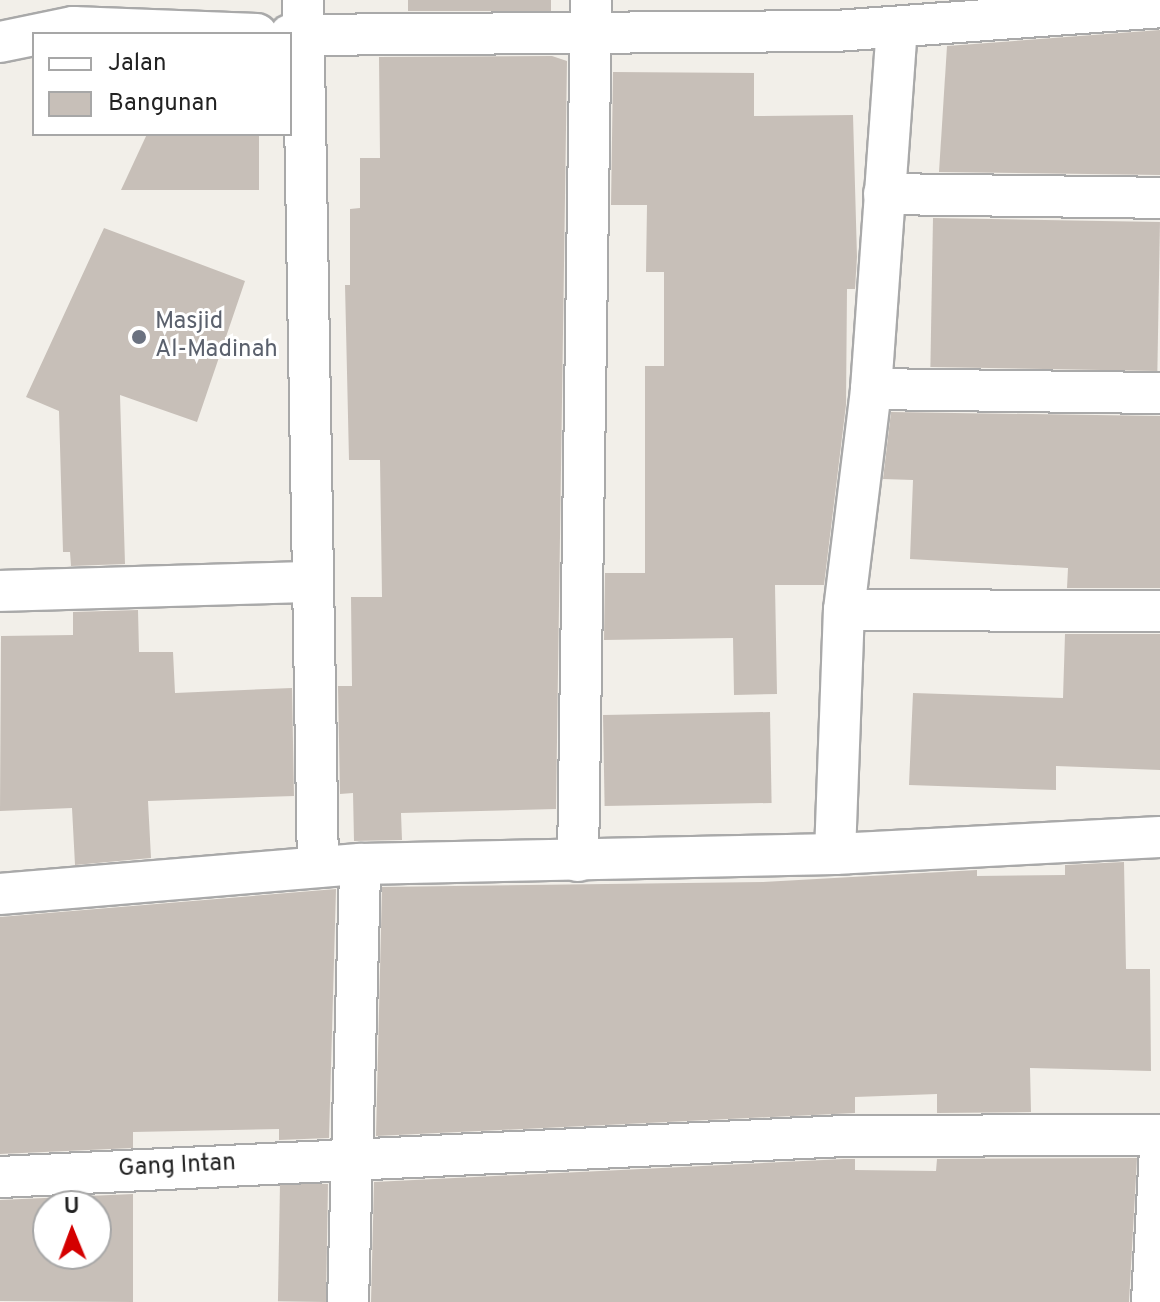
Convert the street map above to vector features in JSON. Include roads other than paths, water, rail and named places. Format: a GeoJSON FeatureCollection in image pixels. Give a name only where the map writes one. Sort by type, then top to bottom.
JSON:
{"type":"FeatureCollection","features":[{"type":"Feature","properties":{"kind":"street"},"geometry":{"type":"LineString","coordinates":[[318,867],[299,24],[835,16],[897,28],[1160,7]]}},
{"type":"Feature","properties":{"kind":"street"},"geometry":{"type":"LineString","coordinates":[[578,861],[592,19]]}},
{"type":"Feature","properties":{"kind":"street"},"geometry":{"type":"LineString","coordinates":[[3,26],[115,26],[222,32]]}},
{"type":"Feature","properties":{"kind":"street"},"geometry":{"type":"LineString","coordinates":[[835,854],[844,610],[871,389],[897,28]]}},
{"type":"Feature","properties":{"kind":"street"},"geometry":{"type":"LineString","coordinates":[[884,194],[1160,198]]}},
{"type":"Feature","properties":{"kind":"street"},"geometry":{"type":"LineString","coordinates":[[871,389],[1160,393]]}},
{"type":"Feature","properties":{"kind":"street"},"geometry":{"type":"LineString","coordinates":[[0,591],[312,582]]}},
{"type":"Feature","properties":{"kind":"street"},"geometry":{"type":"LineString","coordinates":[[844,610],[1160,611]]}},
{"type":"Feature","properties":{"kind":"street"},"geometry":{"type":"LineString","coordinates":[[0,894],[360,864],[835,854],[1160,837]]}},
{"type":"Feature","properties":{"kind":"street"},"geometry":{"type":"LineString","coordinates":[[348,1302],[360,864]]}},
{"type":"Feature","properties":{"kind":"street","name":"Gang Intan"},"geometry":{"type":"LineString","coordinates":[[0,1177],[354,1156],[843,1136],[1160,1135]]}},
{"type":"Feature","properties":{"kind":"street"},"geometry":{"type":"LineString","coordinates":[[1152,1302],[1160,1150]]}},
{"type":"Feature","properties":{"kind":"place","name":"Masjid Al-Madinah"},"geometry":{"type":"Point","coordinates":[139,337]}}]}
